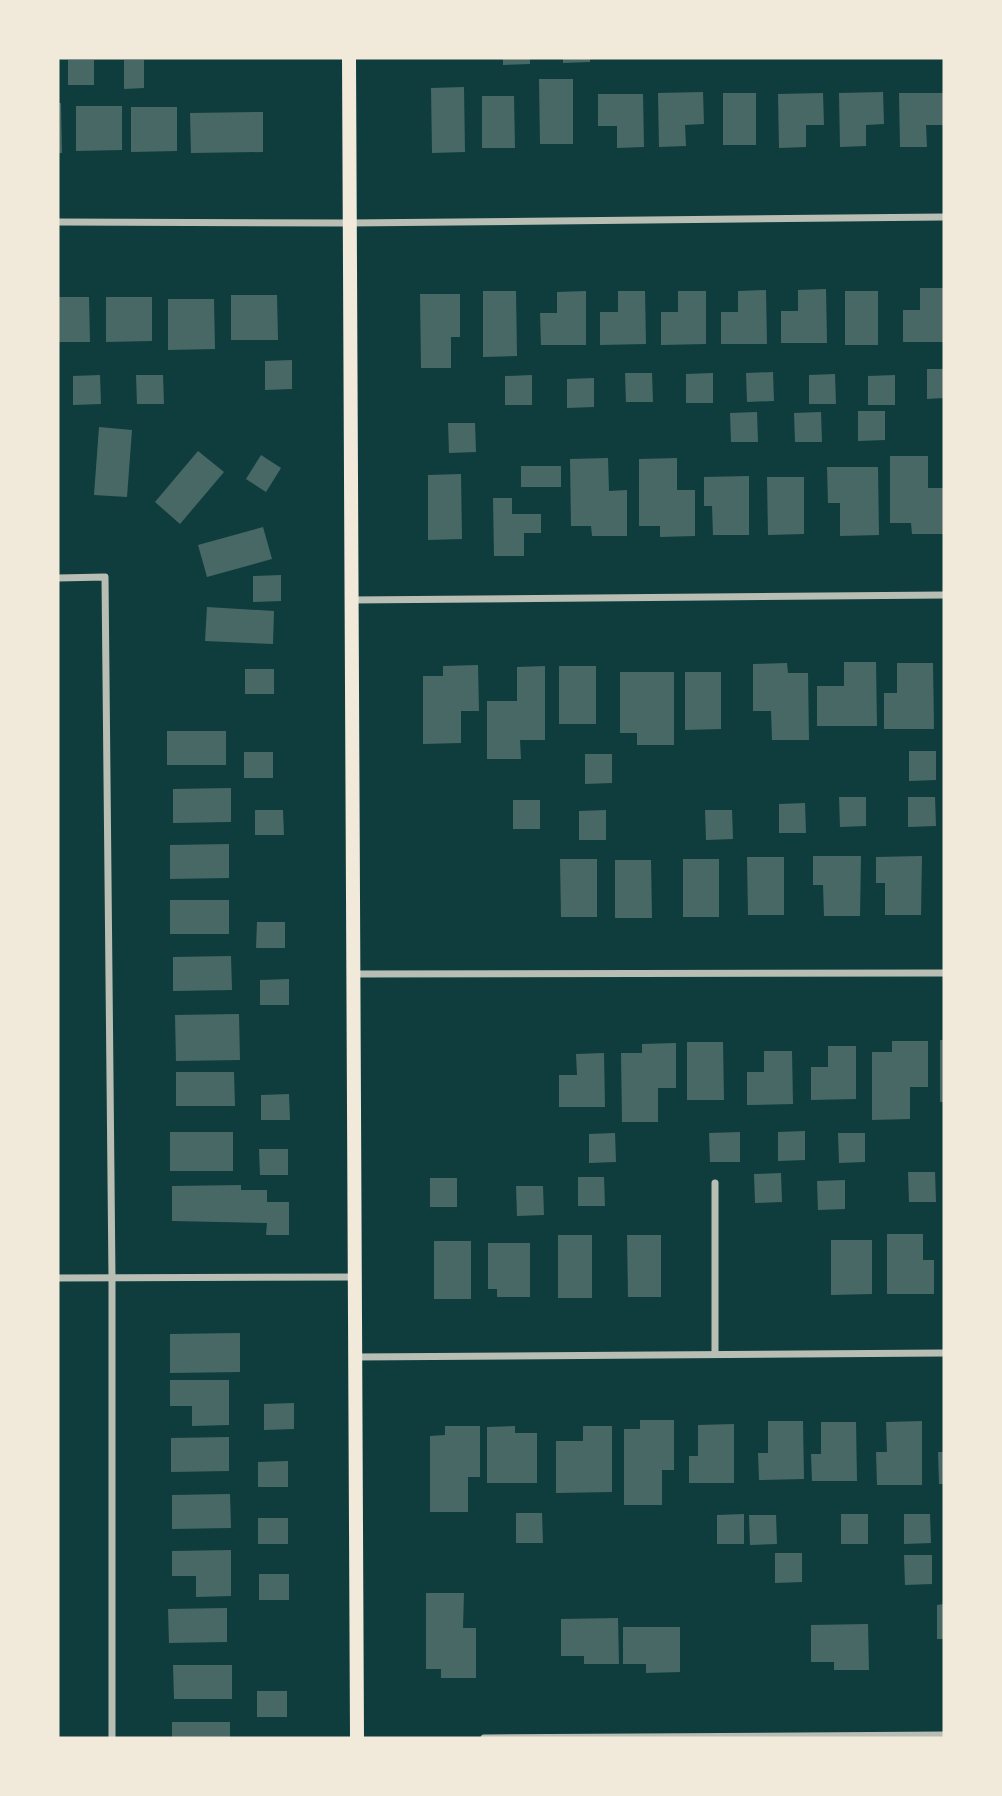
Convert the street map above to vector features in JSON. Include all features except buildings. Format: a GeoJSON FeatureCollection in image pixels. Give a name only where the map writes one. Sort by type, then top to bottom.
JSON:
{"type":"FeatureCollection","features":[{"type":"Feature","properties":{"kind":"main road"},"geometry":{"type":"LineString","coordinates":[[349,58],[358,1738]]}},
{"type":"Feature","properties":{"kind":"street"},"geometry":{"type":"LineString","coordinates":[[58,222],[349,223],[944,217]]}},
{"type":"Feature","properties":{"kind":"street"},"geometry":{"type":"LineString","coordinates":[[58,578],[105,577],[112,1278],[112,1738]]}},
{"type":"Feature","properties":{"kind":"street"},"geometry":{"type":"LineString","coordinates":[[352,600],[944,595]]}},
{"type":"Feature","properties":{"kind":"street"},"geometry":{"type":"LineString","coordinates":[[353,974],[944,972]]}},
{"type":"Feature","properties":{"kind":"street"},"geometry":{"type":"LineString","coordinates":[[715,1183],[715,1354]]}},
{"type":"Feature","properties":{"kind":"street"},"geometry":{"type":"LineString","coordinates":[[58,1278],[355,1277]]}},
{"type":"Feature","properties":{"kind":"street"},"geometry":{"type":"LineString","coordinates":[[355,1357],[944,1353]]}},
{"type":"Feature","properties":{"kind":"street"},"geometry":{"type":"LineString","coordinates":[[484,1738],[944,1735]]}}]}
